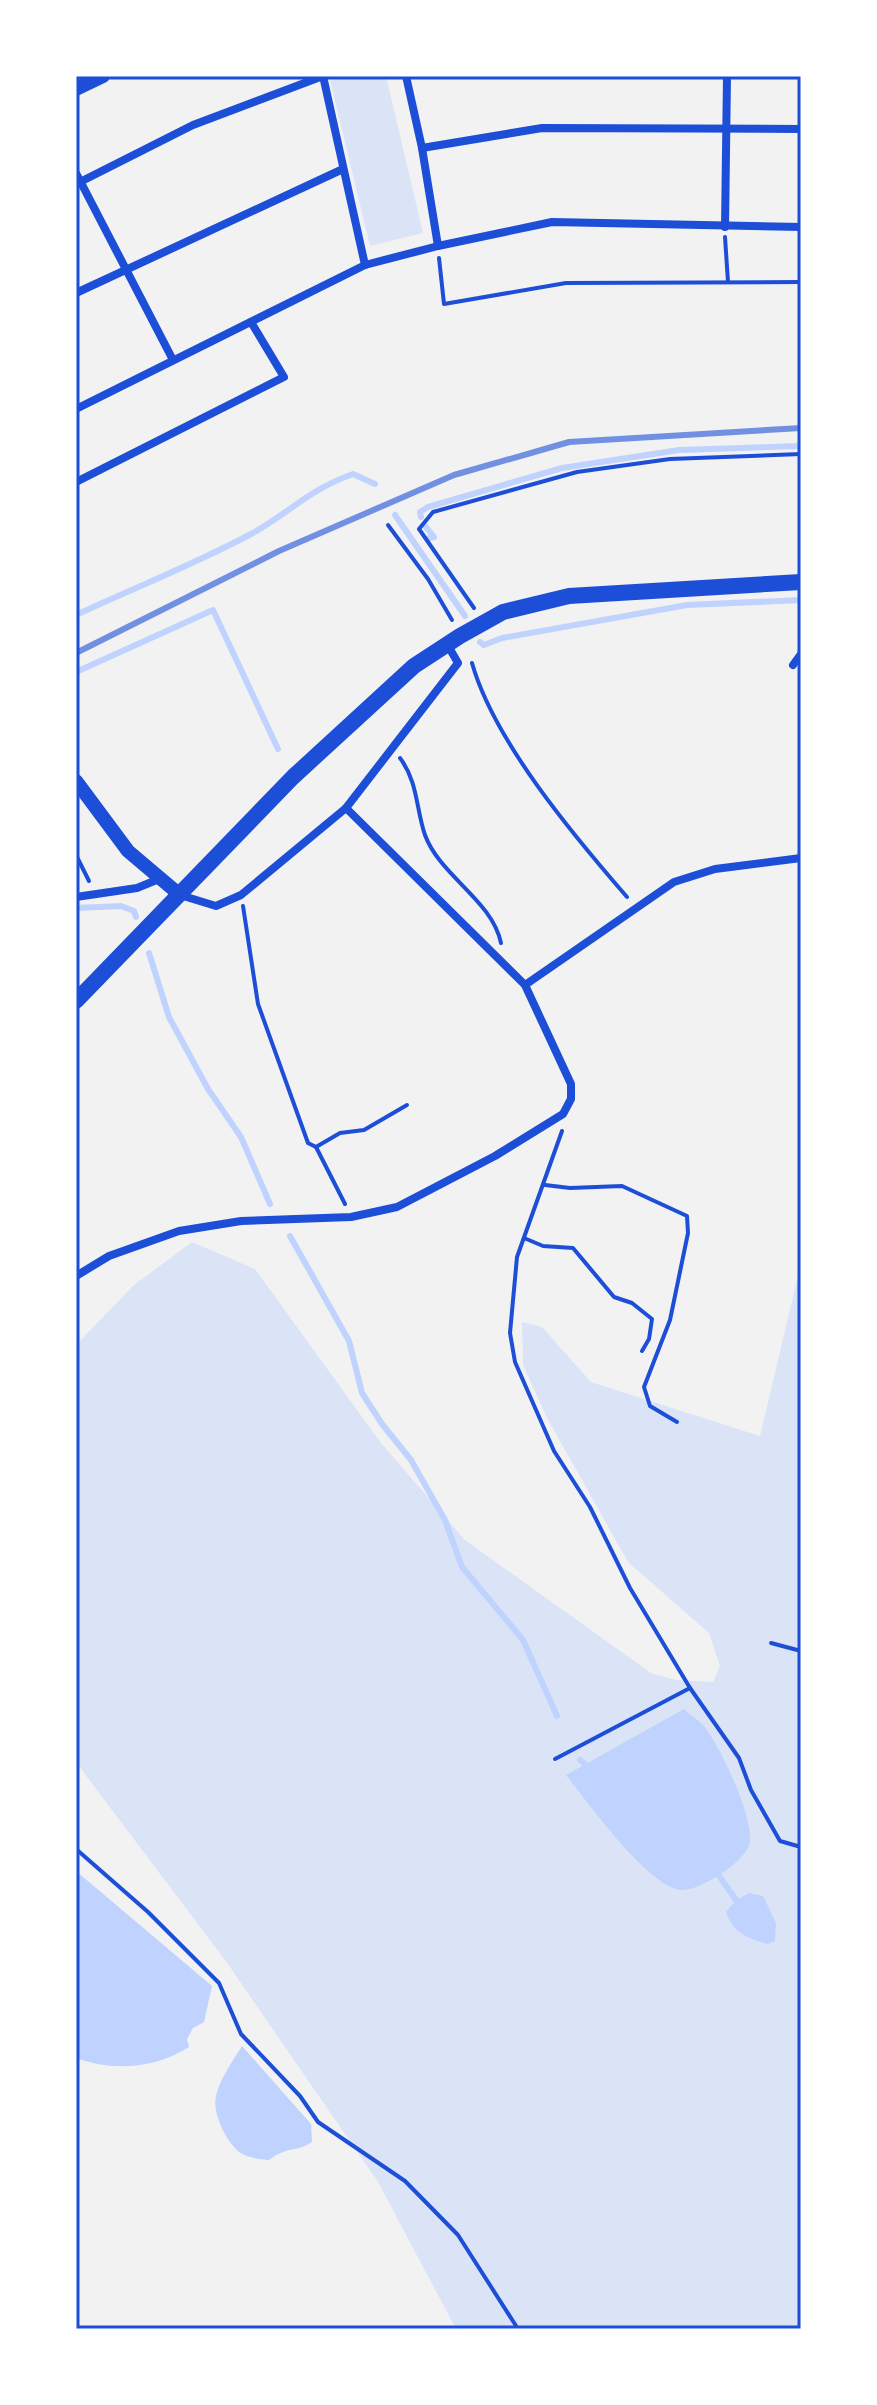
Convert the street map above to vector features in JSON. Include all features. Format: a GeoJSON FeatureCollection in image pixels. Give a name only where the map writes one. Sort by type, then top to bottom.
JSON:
{"type":"FeatureCollection","features":[{"type":"Feature","properties":{"kind":"main road"},"geometry":{"type":"LineString","coordinates":[[76,1001],[293,777],[414,666],[454,640],[503,612],[569,596],[801,582]]}},
{"type":"Feature","properties":{"kind":"street"},"geometry":{"type":"LineString","coordinates":[[76,89],[103,76]]}},
{"type":"Feature","properties":{"kind":"street"},"geometry":{"type":"LineString","coordinates":[[78,183],[193,125],[323,76],[365,265]]}},
{"type":"Feature","properties":{"kind":"street"},"geometry":{"type":"LineString","coordinates":[[406,76],[422,148],[438,246]]}},
{"type":"Feature","properties":{"kind":"street"},"geometry":{"type":"LineString","coordinates":[[725,227],[727,76]]}},
{"type":"Feature","properties":{"kind":"street"},"geometry":{"type":"LineString","coordinates":[[422,148],[542,128],[801,129]]}},
{"type":"Feature","properties":{"kind":"street"},"geometry":{"type":"LineString","coordinates":[[76,293],[343,169]]}},
{"type":"Feature","properties":{"kind":"street"},"geometry":{"type":"LineString","coordinates":[[76,173],[78,183],[173,360]]}},
{"type":"Feature","properties":{"kind":"street"},"geometry":{"type":"LineString","coordinates":[[76,409],[365,265],[438,246],[552,222],[801,227]]}},
{"type":"Feature","properties":{"kind":"street"},"geometry":{"type":"LineString","coordinates":[[76,482],[284,377],[251,322]]}},
{"type":"Feature","properties":{"kind":"street"},"geometry":{"type":"LineString","coordinates":[[76,781],[128,851],[159,879],[180,895],[216,906],[241,895],[346,808],[458,663],[454,640]]}},
{"type":"Feature","properties":{"kind":"street"},"geometry":{"type":"LineString","coordinates":[[793,665],[801,654]]}},
{"type":"Feature","properties":{"kind":"street"},"geometry":{"type":"LineString","coordinates":[[76,1276],[109,1256],[179,1231],[241,1221],[351,1217],[397,1207],[495,1156],[563,1114],[571,1099],[571,1084],[525,985],[346,808]]}},
{"type":"Feature","properties":{"kind":"street"},"geometry":{"type":"LineString","coordinates":[[525,985],[674,882],[715,869],[801,858]]}},
{"type":"Feature","properties":{"kind":"street"},"geometry":{"type":"LineString","coordinates":[[76,897],[137,888],[159,879]]}},
{"type":"Feature","properties":{"kind":"path"},"geometry":{"type":"LineString","coordinates":[[726,245],[728,282]]}},
{"type":"Feature","properties":{"kind":"path"},"geometry":{"type":"LineString","coordinates":[[438,246],[444,304],[566,283],[801,282]]}},
{"type":"Feature","properties":{"kind":"path"},"geometry":{"type":"LineString","coordinates":[[483,624],[419,529],[433,512],[503,490],[577,472],[670,459],[801,454]]}},
{"type":"Feature","properties":{"kind":"path"},"geometry":{"type":"LineString","coordinates":[[388,525],[438,593],[454,640]]}},
{"type":"Feature","properties":{"kind":"path"},"geometry":{"type":"LineString","coordinates":[[456,660],[469,655],[476,681],[563,821],[635,907]]}},
{"type":"Feature","properties":{"kind":"path"},"geometry":{"type":"LineString","coordinates":[[390,748],[403,761],[415,785],[426,837],[493,923],[502,940],[495,956]]}},
{"type":"Feature","properties":{"kind":"path"},"geometry":{"type":"LineString","coordinates":[[76,855],[93,894]]}},
{"type":"Feature","properties":{"kind":"path"},"geometry":{"type":"LineString","coordinates":[[241,895],[258,1004],[308,1143],[316,1147],[351,1217]]}},
{"type":"Feature","properties":{"kind":"path"},"geometry":{"type":"LineString","coordinates":[[316,1147],[340,1133],[364,1130],[407,1105]]}},
{"type":"Feature","properties":{"kind":"path"},"geometry":{"type":"LineString","coordinates":[[556,1119],[562,1132],[517,1257],[510,1333],[515,1362],[554,1451],[590,1507],[630,1588],[690,1688],[731,1745],[780,1841],[801,1847]]}},
{"type":"Feature","properties":{"kind":"path"},"geometry":{"type":"LineString","coordinates":[[545,1185],[570,1188],[622,1186],[687,1216],[688,1233],[670,1320],[644,1387],[650,1406],[677,1422]]}},
{"type":"Feature","properties":{"kind":"path"},"geometry":{"type":"LineString","coordinates":[[524,1238],[543,1246],[573,1248],[614,1297],[644,1311],[652,1319],[649,1339],[642,1351]]}},
{"type":"Feature","properties":{"kind":"path"},"geometry":{"type":"LineString","coordinates":[[771,1643],[801,1651]]}},
{"type":"Feature","properties":{"kind":"path"},"geometry":{"type":"LineString","coordinates":[[555,1759],[690,1688]]}},
{"type":"Feature","properties":{"kind":"path"},"geometry":{"type":"LineString","coordinates":[[76,1849],[148,1912],[219,1983],[241,2034],[300,2096],[318,2122],[405,2181],[458,2235],[518,2329]]}},
{"type":"Feature","properties":{"kind":"shaded area"},"geometry":{"type":"Polygon","coordinates":[[[329,76],[386,76],[423,233],[370,246],[329,76]]]}},
{"type":"Feature","properties":{"kind":"shaded area"},"geometry":{"type":"Polygon","coordinates":[[[192,1242],[255,1269],[381,1443],[465,1540],[651,1673],[676,1680],[713,1682],[720,1666],[709,1633],[628,1562],[547,1418],[523,1365],[522,1322],[542,1327],[591,1382],[760,1436],[801,1263],[801,2329],[456,2329],[378,2182],[225,1960],[76,1759],[76,1345],[134,1285],[192,1242]]]}},
{"type":"Feature","properties":{"kind":"water"},"geometry":{"type":"Polygon","coordinates":[[[684,1709],[703,1725],[718,1748],[736,1785],[750,1838],[748,1848],[729,1868],[702,1884],[681,1890],[662,1882],[632,1856],[566,1775],[684,1709]]]}},
{"type":"Feature","properties":{"kind":"water"},"geometry":{"type":"Polygon","coordinates":[[[76,1871],[212,1986],[204,2022],[193,2028],[187,2039],[189,2047],[163,2060],[134,2066],[105,2065],[76,2058],[76,1871]]]}},
{"type":"Feature","properties":{"kind":"water"},"geometry":{"type":"Polygon","coordinates":[[[749,1893],[763,1896],[776,1923],[775,1941],[768,1944],[748,1937],[737,1930],[729,1919],[726,1912],[736,1900],[749,1893]]]}},
{"type":"Feature","properties":{"kind":"water"},"geometry":{"type":"Polygon","coordinates":[[[242,2046],[311,2124],[312,2142],[269,2160],[242,2154],[229,2141],[215,2103],[224,2076],[242,2046]]]}},
{"type":"Feature","properties":{"kind":"waterway"},"geometry":{"type":"LineString","coordinates":[[421,517],[420,512],[428,507],[562,468],[679,450],[801,446]]}},
{"type":"Feature","properties":{"kind":"waterway"},"geometry":{"type":"LineString","coordinates":[[76,615],[230,545],[338,480],[353,474],[375,484]]}},
{"type":"Feature","properties":{"kind":"waterway"},"geometry":{"type":"LineString","coordinates":[[395,515],[465,616]]}},
{"type":"Feature","properties":{"kind":"waterway"},"geometry":{"type":"LineString","coordinates":[[426,527],[434,537],[429,538]]}},
{"type":"Feature","properties":{"kind":"waterway"},"geometry":{"type":"LineString","coordinates":[[480,642],[484,645],[502,638],[687,605],[801,600]]}},
{"type":"Feature","properties":{"kind":"waterway"},"geometry":{"type":"LineString","coordinates":[[76,672],[213,610],[278,749]]}},
{"type":"Feature","properties":{"kind":"waterway"},"geometry":{"type":"LineString","coordinates":[[76,908],[121,906],[134,911],[136,917]]}},
{"type":"Feature","properties":{"kind":"waterway"},"geometry":{"type":"LineString","coordinates":[[149,953],[169,1017],[208,1089],[241,1137],[270,1204]]}},
{"type":"Feature","properties":{"kind":"waterway"},"geometry":{"type":"LineString","coordinates":[[290,1236],[349,1341],[362,1393],[411,1460],[445,1520],[462,1567],[523,1640],[557,1716]]}},
{"type":"Feature","properties":{"kind":"waterway"},"geometry":{"type":"LineString","coordinates":[[580,1760],[590,1768]]}},
{"type":"Feature","properties":{"kind":"waterway"},"geometry":{"type":"LineString","coordinates":[[715,1870],[736,1900]]}},
{"type":"Feature","properties":{"kind":"railway"},"geometry":{"type":"LineString","coordinates":[[76,653],[279,551],[454,475],[569,442],[801,428]]}}]}
